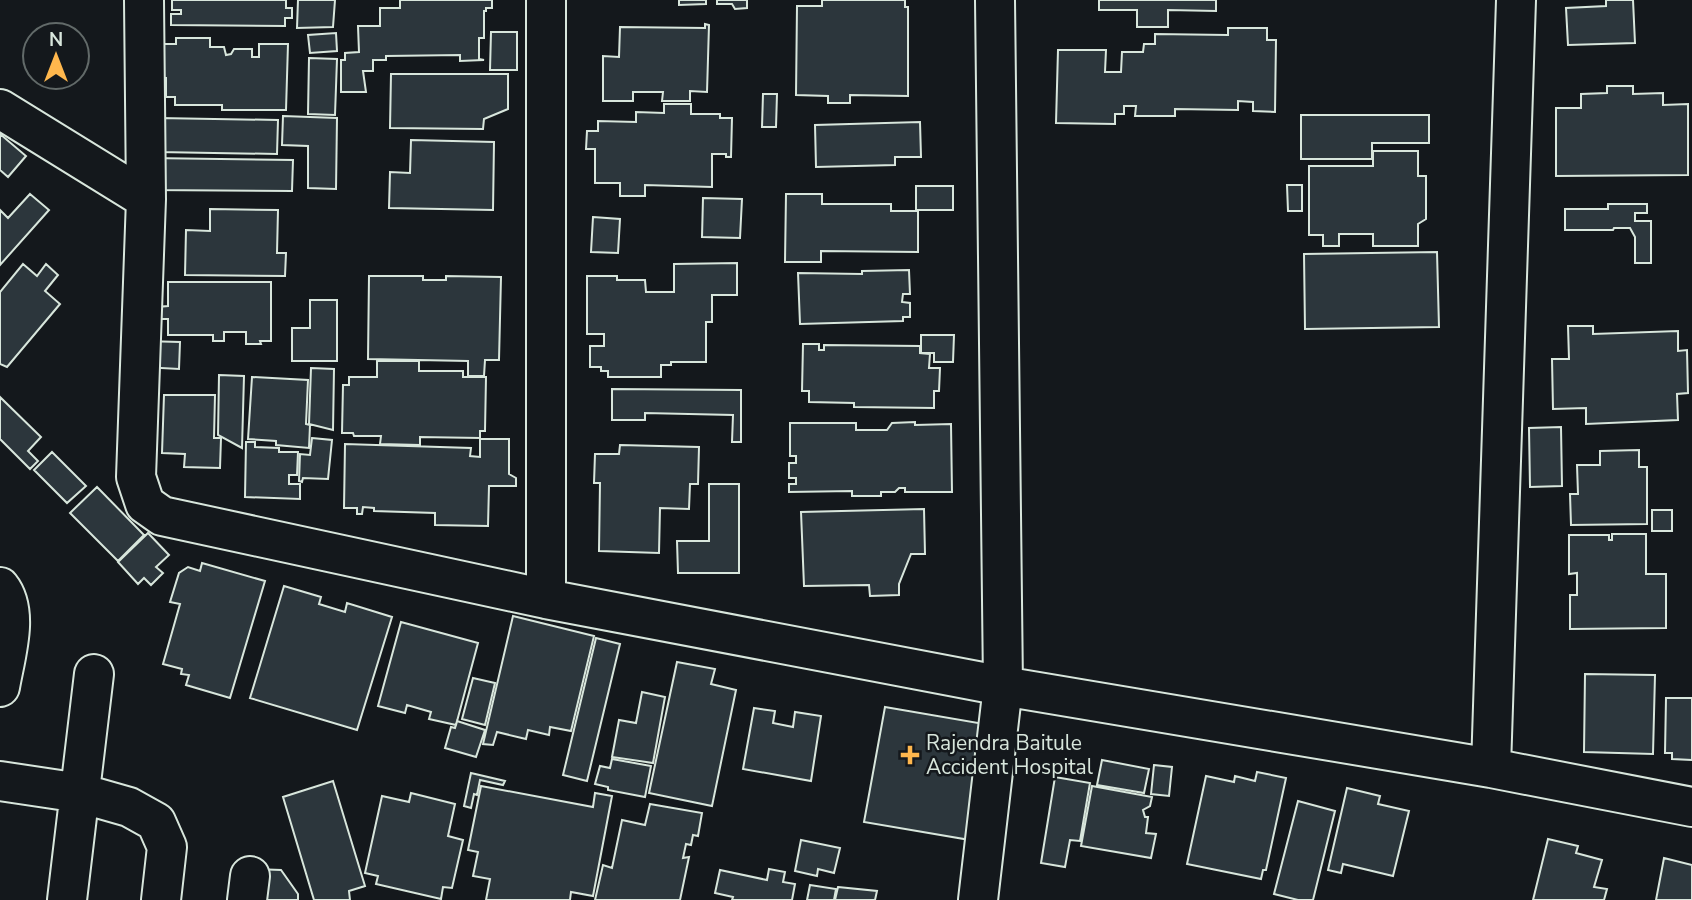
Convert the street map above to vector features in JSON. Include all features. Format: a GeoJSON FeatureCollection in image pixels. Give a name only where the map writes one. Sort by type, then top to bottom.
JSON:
{"type":"FeatureCollection","features":[{"type":"Feature","properties":{"kind":"street"},"geometry":{"type":"LineString","coordinates":[[144,0],[146,199],[136,477],[145,504],[162,516],[546,599],[1003,685],[1491,768],[1692,807]]}},
{"type":"Feature","properties":{"kind":"street"},"geometry":{"type":"LineString","coordinates":[[546,0],[546,599]]}},
{"type":"Feature","properties":{"kind":"street"},"geometry":{"type":"LineString","coordinates":[[978,900],[1003,685],[995,0]]}},
{"type":"Feature","properties":{"kind":"street"},"geometry":{"type":"LineString","coordinates":[[1491,768],[1516,0]]}},
{"type":"Feature","properties":{"kind":"street"},"geometry":{"type":"LineString","coordinates":[[0,109],[146,199]]}},
{"type":"Feature","properties":{"kind":"street"},"geometry":{"type":"LineString","coordinates":[[0,587],[8,600],[10,622],[0,687]]}},
{"type":"Feature","properties":{"kind":"street"},"geometry":{"type":"LineString","coordinates":[[67,900],[94,674]]}},
{"type":"Feature","properties":{"kind":"street"},"geometry":{"type":"LineString","coordinates":[[0,781],[80,793],[129,807],[156,822],[167,847],[161,900]]}},
{"type":"Feature","properties":{"kind":"building"},"geometry":{"type":"Polygon","coordinates":[[[172,0],[286,0],[286,8],[292,8],[292,18],[285,18],[285,26],[171,25],[171,14],[181,14],[181,10],[172,10],[172,0]]]}},
{"type":"Feature","properties":{"kind":"building"},"geometry":{"type":"Polygon","coordinates":[[[298,0],[335,0],[333,27],[297,28],[298,0]]]}},
{"type":"Feature","properties":{"kind":"building"},"geometry":{"type":"Polygon","coordinates":[[[400,0],[492,0],[492,8],[486,8],[484,11],[484,38],[479,38],[479,59],[484,60],[460,61],[460,55],[386,56],[386,60],[373,60],[373,71],[363,71],[366,92],[341,92],[341,60],[345,60],[345,53],[359,52],[358,26],[380,26],[380,8],[400,8],[400,0]]]}},
{"type":"Feature","properties":{"kind":"building"},"geometry":{"type":"Polygon","coordinates":[[[679,0],[706,0],[706,4],[679,5],[679,0]]]}},
{"type":"Feature","properties":{"kind":"building"},"geometry":{"type":"Polygon","coordinates":[[[717,0],[747,0],[747,8],[735,9],[732,4],[717,4],[717,0]]]}},
{"type":"Feature","properties":{"kind":"building"},"geometry":{"type":"Polygon","coordinates":[[[822,0],[905,0],[905,7],[908,7],[908,96],[850,95],[850,103],[828,103],[828,96],[796,95],[797,6],[822,6],[822,0]]]}},
{"type":"Feature","properties":{"kind":"building"},"geometry":{"type":"Polygon","coordinates":[[[1099,0],[1216,0],[1216,11],[1168,10],[1168,27],[1137,27],[1137,10],[1099,10],[1099,0]]]}},
{"type":"Feature","properties":{"kind":"building"},"geometry":{"type":"Polygon","coordinates":[[[1606,0],[1633,0],[1635,43],[1568,45],[1566,8],[1606,6],[1606,0]]]}},
{"type":"Feature","properties":{"kind":"building"},"geometry":{"type":"Polygon","coordinates":[[[705,24],[709,25],[707,92],[690,91],[690,101],[662,101],[663,92],[633,92],[633,101],[603,101],[603,56],[619,57],[620,27],[705,28],[705,24]]]}},
{"type":"Feature","properties":{"kind":"building"},"geometry":{"type":"Polygon","coordinates":[[[1228,28],[1267,28],[1267,40],[1276,40],[1275,112],[1253,111],[1253,102],[1238,101],[1238,110],[1175,109],[1175,116],[1135,116],[1136,106],[1124,106],[1124,114],[1115,114],[1115,124],[1056,123],[1058,50],[1106,50],[1105,72],[1121,72],[1122,52],[1143,52],[1144,44],[1155,44],[1155,34],[1228,35],[1228,28]]]}},
{"type":"Feature","properties":{"kind":"building"},"geometry":{"type":"Polygon","coordinates":[[[491,32],[517,32],[517,70],[490,70],[491,32]]]}},
{"type":"Feature","properties":{"kind":"building"},"geometry":{"type":"Polygon","coordinates":[[[336,33],[337,51],[310,53],[308,35],[336,33]]]}},
{"type":"Feature","properties":{"kind":"building"},"geometry":{"type":"Polygon","coordinates":[[[176,38],[210,38],[210,47],[224,47],[226,55],[231,54],[234,49],[252,49],[252,57],[259,57],[259,44],[288,44],[286,110],[222,110],[222,105],[175,105],[175,97],[166,97],[166,78],[153,78],[153,44],[176,44],[176,38]]]}},
{"type":"Feature","properties":{"kind":"building"},"geometry":{"type":"Polygon","coordinates":[[[309,58],[337,59],[335,115],[308,114],[309,58]]]}},
{"type":"Feature","properties":{"kind":"building"},"geometry":{"type":"Polygon","coordinates":[[[391,74],[508,74],[508,109],[484,119],[483,129],[390,128],[391,74]]]}},
{"type":"Feature","properties":{"kind":"building"},"geometry":{"type":"Polygon","coordinates":[[[1607,86],[1633,86],[1633,94],[1663,93],[1663,105],[1688,104],[1688,175],[1556,176],[1556,108],[1581,108],[1581,94],[1607,93],[1607,86]]]}},
{"type":"Feature","properties":{"kind":"building"},"geometry":{"type":"Polygon","coordinates":[[[763,94],[777,94],[776,127],[762,127],[763,94]]]}},
{"type":"Feature","properties":{"kind":"building"},"geometry":{"type":"Polygon","coordinates":[[[664,104],[691,104],[691,114],[720,114],[720,118],[732,118],[731,157],[726,157],[726,154],[712,154],[712,187],[645,185],[645,196],[620,196],[620,183],[595,183],[595,149],[586,149],[587,131],[598,131],[598,121],[636,122],[636,112],[664,113],[664,104]]]}},
{"type":"Feature","properties":{"kind":"building"},"geometry":{"type":"Polygon","coordinates":[[[1301,115],[1429,115],[1429,143],[1372,143],[1372,159],[1301,159],[1301,115]]]}},
{"type":"Feature","properties":{"kind":"building"},"geometry":{"type":"Polygon","coordinates":[[[283,116],[337,118],[336,189],[308,188],[308,146],[282,145],[283,116]]]}},
{"type":"Feature","properties":{"kind":"building"},"geometry":{"type":"Polygon","coordinates":[[[159,118],[278,120],[277,154],[158,152],[159,118]]]}},
{"type":"Feature","properties":{"kind":"building"},"geometry":{"type":"Polygon","coordinates":[[[920,122],[921,157],[895,157],[895,165],[816,167],[815,125],[920,122]]]}},
{"type":"Feature","properties":{"kind":"building"},"geometry":{"type":"Polygon","coordinates":[[[0,134],[26,156],[8,177],[0,170],[0,134]]]}},
{"type":"Feature","properties":{"kind":"building"},"geometry":{"type":"Polygon","coordinates":[[[411,140],[494,142],[493,210],[389,208],[390,172],[410,173],[411,140]]]}},
{"type":"Feature","properties":{"kind":"building"},"geometry":{"type":"Polygon","coordinates":[[[1373,151],[1418,151],[1418,176],[1426,176],[1426,219],[1418,224],[1418,246],[1373,246],[1373,234],[1339,234],[1339,246],[1323,246],[1323,235],[1309,235],[1309,166],[1373,166],[1373,151]]]}},
{"type":"Feature","properties":{"kind":"building"},"geometry":{"type":"Polygon","coordinates":[[[149,158],[293,160],[292,191],[148,190],[149,158]]]}},
{"type":"Feature","properties":{"kind":"building"},"geometry":{"type":"Polygon","coordinates":[[[1287,185],[1302,185],[1302,211],[1288,211],[1287,185]]]}},
{"type":"Feature","properties":{"kind":"building"},"geometry":{"type":"Polygon","coordinates":[[[916,186],[953,186],[953,210],[918,210],[918,252],[821,251],[821,262],[785,262],[786,194],[822,194],[822,204],[891,204],[891,211],[916,211],[916,186]]]}},
{"type":"Feature","properties":{"kind":"building"},"geometry":{"type":"Polygon","coordinates":[[[30,194],[49,210],[0,265],[0,210],[8,218],[30,194]]]}},
{"type":"Feature","properties":{"kind":"building"},"geometry":{"type":"Polygon","coordinates":[[[703,198],[742,199],[740,238],[702,237],[703,198]]]}},
{"type":"Feature","properties":{"kind":"building"},"geometry":{"type":"Polygon","coordinates":[[[1608,204],[1647,204],[1647,213],[1635,213],[1635,221],[1651,221],[1651,263],[1635,263],[1635,237],[1630,228],[1565,230],[1565,209],[1608,209],[1608,204]]]}},
{"type":"Feature","properties":{"kind":"building"},"geometry":{"type":"Polygon","coordinates":[[[210,209],[278,210],[277,253],[286,253],[285,276],[185,275],[186,230],[210,231],[210,209]]]}},
{"type":"Feature","properties":{"kind":"building"},"geometry":{"type":"Polygon","coordinates":[[[593,217],[620,219],[618,253],[591,252],[593,217]]]}},
{"type":"Feature","properties":{"kind":"building"},"geometry":{"type":"Polygon","coordinates":[[[1437,252],[1439,327],[1305,329],[1304,254],[1437,252]]]}},
{"type":"Feature","properties":{"kind":"building"},"geometry":{"type":"Polygon","coordinates":[[[737,263],[737,295],[712,295],[712,322],[706,322],[706,362],[671,362],[671,365],[661,365],[661,377],[608,377],[608,371],[601,371],[601,367],[590,367],[590,346],[604,346],[604,334],[587,334],[587,276],[645,280],[646,292],[674,292],[674,264],[737,263]]]}},
{"type":"Feature","properties":{"kind":"building"},"geometry":{"type":"Polygon","coordinates":[[[23,264],[37,276],[46,264],[58,275],[45,291],[60,304],[7,367],[0,364],[0,292],[23,264]]]}},
{"type":"Feature","properties":{"kind":"building"},"geometry":{"type":"Polygon","coordinates":[[[909,270],[910,294],[903,294],[902,302],[910,303],[910,317],[903,317],[903,321],[800,324],[798,273],[862,274],[862,271],[909,270]]]}},
{"type":"Feature","properties":{"kind":"building"},"geometry":{"type":"Polygon","coordinates":[[[369,276],[423,276],[423,280],[446,280],[446,276],[501,277],[499,360],[485,360],[484,376],[468,376],[468,361],[368,359],[369,276]]]}},
{"type":"Feature","properties":{"kind":"building"},"geometry":{"type":"Polygon","coordinates":[[[168,282],[271,282],[271,341],[246,344],[246,332],[224,332],[224,341],[213,341],[213,335],[168,335],[168,319],[157,319],[157,307],[168,306],[168,282]]]}},
{"type":"Feature","properties":{"kind":"building"},"geometry":{"type":"Polygon","coordinates":[[[310,300],[337,300],[337,361],[292,361],[292,328],[310,328],[310,300]]]}},
{"type":"Feature","properties":{"kind":"building"},"geometry":{"type":"Polygon","coordinates":[[[1568,326],[1593,326],[1593,334],[1678,331],[1678,351],[1687,350],[1688,393],[1677,394],[1678,420],[1586,424],[1586,408],[1553,409],[1552,359],[1569,359],[1568,326]]]}},
{"type":"Feature","properties":{"kind":"building"},"geometry":{"type":"Polygon","coordinates":[[[921,335],[954,335],[953,362],[934,362],[934,353],[921,353],[921,335]]]}},
{"type":"Feature","properties":{"kind":"building"},"geometry":{"type":"Polygon","coordinates":[[[144,341],[180,342],[179,369],[143,367],[144,341]]]}},
{"type":"Feature","properties":{"kind":"building"},"geometry":{"type":"Polygon","coordinates":[[[803,344],[819,344],[819,350],[824,350],[824,345],[920,346],[920,353],[930,354],[929,368],[940,368],[939,391],[934,391],[934,408],[854,407],[854,403],[809,402],[809,391],[802,391],[803,344]]]}},
{"type":"Feature","properties":{"kind":"building"},"geometry":{"type":"Polygon","coordinates":[[[377,361],[419,361],[419,371],[463,371],[463,377],[486,377],[485,431],[480,431],[480,438],[420,437],[420,445],[380,444],[381,436],[342,433],[343,385],[349,385],[349,377],[377,377],[377,361]]]}},
{"type":"Feature","properties":{"kind":"building"},"geometry":{"type":"Polygon","coordinates":[[[311,368],[334,369],[333,430],[309,424],[311,368]]]}},
{"type":"Feature","properties":{"kind":"building"},"geometry":{"type":"Polygon","coordinates":[[[219,375],[244,376],[242,448],[218,435],[219,375]]]}},
{"type":"Feature","properties":{"kind":"building"},"geometry":{"type":"Polygon","coordinates":[[[252,377],[308,380],[306,424],[310,425],[309,448],[276,445],[276,441],[248,439],[252,377]]]}},
{"type":"Feature","properties":{"kind":"building"},"geometry":{"type":"Polygon","coordinates":[[[612,389],[741,390],[741,442],[732,442],[733,415],[645,413],[645,420],[612,420],[612,389]]]}},
{"type":"Feature","properties":{"kind":"building"},"geometry":{"type":"Polygon","coordinates":[[[164,395],[215,395],[214,438],[221,438],[220,468],[184,467],[185,454],[162,453],[164,395]]]}},
{"type":"Feature","properties":{"kind":"building"},"geometry":{"type":"Polygon","coordinates":[[[0,397],[41,437],[28,451],[38,461],[30,469],[0,439],[0,397]]]}},
{"type":"Feature","properties":{"kind":"building"},"geometry":{"type":"Polygon","coordinates":[[[915,422],[915,425],[951,424],[952,492],[905,492],[905,488],[899,488],[895,492],[881,492],[881,496],[852,496],[852,491],[789,492],[789,484],[796,484],[796,478],[789,478],[789,463],[796,463],[796,456],[790,456],[790,423],[856,423],[856,430],[887,430],[892,423],[915,422]]]}},
{"type":"Feature","properties":{"kind":"building"},"geometry":{"type":"Polygon","coordinates":[[[1561,427],[1562,486],[1530,487],[1529,428],[1561,427]]]}},
{"type":"Feature","properties":{"kind":"building"},"geometry":{"type":"Polygon","coordinates":[[[312,438],[332,440],[328,479],[303,478],[302,482],[299,481],[300,454],[310,455],[312,438]]]}},
{"type":"Feature","properties":{"kind":"building"},"geometry":{"type":"Polygon","coordinates":[[[480,439],[509,439],[509,474],[516,478],[516,486],[489,486],[488,526],[435,525],[435,513],[374,511],[374,508],[363,507],[362,514],[357,514],[357,508],[344,508],[345,444],[471,448],[470,456],[480,457],[480,439]]]}},
{"type":"Feature","properties":{"kind":"building"},"geometry":{"type":"Polygon","coordinates":[[[246,442],[255,442],[255,447],[279,448],[279,452],[298,452],[297,475],[289,475],[289,484],[300,484],[300,499],[245,497],[246,442]]]}},
{"type":"Feature","properties":{"kind":"building"},"geometry":{"type":"Polygon","coordinates":[[[620,445],[699,447],[698,484],[690,484],[689,509],[660,508],[659,553],[599,551],[600,483],[594,483],[595,454],[619,454],[620,445]]]}},
{"type":"Feature","properties":{"kind":"building"},"geometry":{"type":"Polygon","coordinates":[[[1639,450],[1639,467],[1647,467],[1647,524],[1571,525],[1570,494],[1578,494],[1577,465],[1600,465],[1600,451],[1639,450]]]}},
{"type":"Feature","properties":{"kind":"building"},"geometry":{"type":"Polygon","coordinates":[[[52,452],[86,486],[67,503],[34,470],[52,452]]]}},
{"type":"Feature","properties":{"kind":"building"},"geometry":{"type":"Polygon","coordinates":[[[709,484],[739,484],[739,573],[678,573],[677,541],[709,541],[709,484]]]}},
{"type":"Feature","properties":{"kind":"building"},"geometry":{"type":"Polygon","coordinates":[[[97,487],[144,535],[118,561],[70,513],[97,487]]]}},
{"type":"Feature","properties":{"kind":"building"},"geometry":{"type":"Polygon","coordinates":[[[924,509],[925,554],[911,554],[899,584],[899,595],[870,596],[869,585],[804,586],[801,512],[924,509]]]}},
{"type":"Feature","properties":{"kind":"building"},"geometry":{"type":"Polygon","coordinates":[[[1652,510],[1672,510],[1672,531],[1652,531],[1652,510]]]}},
{"type":"Feature","properties":{"kind":"building"},"geometry":{"type":"Polygon","coordinates":[[[148,533],[169,555],[156,567],[163,573],[151,585],[144,578],[138,584],[118,562],[148,533]]]}},
{"type":"Feature","properties":{"kind":"building"},"geometry":{"type":"Polygon","coordinates":[[[1612,534],[1646,534],[1646,574],[1666,574],[1666,628],[1570,629],[1570,595],[1577,595],[1577,573],[1569,574],[1569,535],[1609,535],[1609,540],[1612,540],[1612,534]]]}},
{"type":"Feature","properties":{"kind":"building"},"geometry":{"type":"Polygon","coordinates":[[[202,563],[265,581],[230,698],[186,685],[189,675],[181,674],[182,669],[163,664],[180,604],[170,602],[179,573],[188,567],[200,571],[202,563]]]}},
{"type":"Feature","properties":{"kind":"building"},"geometry":{"type":"Polygon","coordinates":[[[284,586],[321,597],[319,604],[345,612],[347,603],[392,617],[357,730],[250,698],[284,586]]]}},
{"type":"Feature","properties":{"kind":"building"},"geometry":{"type":"Polygon","coordinates":[[[513,616],[594,636],[571,731],[550,727],[549,735],[528,730],[526,739],[497,732],[493,745],[483,744],[513,616]]]}},
{"type":"Feature","properties":{"kind":"building"},"geometry":{"type":"Polygon","coordinates":[[[401,622],[478,643],[456,725],[429,719],[431,712],[407,705],[405,713],[378,706],[401,622]]]}},
{"type":"Feature","properties":{"kind":"building"},"geometry":{"type":"Polygon","coordinates":[[[596,638],[620,644],[587,781],[563,775],[596,638]]]}},
{"type":"Feature","properties":{"kind":"building"},"geometry":{"type":"Polygon","coordinates":[[[677,662],[715,669],[711,684],[736,690],[712,806],[649,793],[677,662]]]}},
{"type":"Feature","properties":{"kind":"building"},"geometry":{"type":"Polygon","coordinates":[[[1585,674],[1655,675],[1653,754],[1584,752],[1585,674]]]}},
{"type":"Feature","properties":{"kind":"building"},"geometry":{"type":"Polygon","coordinates":[[[473,678],[495,683],[485,725],[462,719],[473,678]]]}},
{"type":"Feature","properties":{"kind":"building"},"geometry":{"type":"Polygon","coordinates":[[[642,692],[665,697],[653,763],[612,757],[619,720],[636,723],[642,692]]]}},
{"type":"Feature","properties":{"kind":"building"},"geometry":{"type":"Polygon","coordinates":[[[1666,698],[1692,698],[1692,760],[1672,759],[1672,753],[1665,753],[1666,698]]]}},
{"type":"Feature","properties":{"kind":"building"},"geometry":{"type":"Polygon","coordinates":[[[885,707],[990,725],[970,840],[864,822],[885,707]]]}},
{"type":"Feature","properties":{"kind":"building"},"geometry":{"type":"Polygon","coordinates":[[[754,708],[775,711],[773,723],[793,727],[795,712],[821,716],[811,781],[743,769],[754,708]]]}},
{"type":"Feature","properties":{"kind":"building"},"geometry":{"type":"Polygon","coordinates":[[[457,721],[485,730],[476,757],[445,748],[451,727],[455,728],[457,721]]]}},
{"type":"Feature","properties":{"kind":"building"},"geometry":{"type":"Polygon","coordinates":[[[612,759],[651,766],[645,797],[608,790],[608,787],[595,784],[600,766],[610,768],[612,759]]]}},
{"type":"Feature","properties":{"kind":"building"},"geometry":{"type":"Polygon","coordinates":[[[1102,760],[1149,769],[1144,793],[1097,785],[1102,760]]]}},
{"type":"Feature","properties":{"kind":"building"},"geometry":{"type":"Polygon","coordinates":[[[1154,765],[1172,767],[1169,796],[1151,794],[1154,765]]]}},
{"type":"Feature","properties":{"kind":"building"},"geometry":{"type":"Polygon","coordinates":[[[1257,772],[1286,778],[1266,870],[1263,870],[1261,879],[1187,864],[1206,776],[1234,782],[1235,776],[1255,781],[1257,772]]]}},
{"type":"Feature","properties":{"kind":"building"},"geometry":{"type":"Polygon","coordinates":[[[471,773],[505,781],[503,785],[480,780],[471,808],[464,806],[471,773]]]}},
{"type":"Feature","properties":{"kind":"building"},"geometry":{"type":"Polygon","coordinates":[[[1055,777],[1090,783],[1080,841],[1070,840],[1065,867],[1041,863],[1055,777]]]}},
{"type":"Feature","properties":{"kind":"building"},"geometry":{"type":"Polygon","coordinates":[[[333,781],[365,886],[349,891],[350,900],[314,900],[283,797],[333,781]]]}},
{"type":"Feature","properties":{"kind":"building"},"geometry":{"type":"Polygon","coordinates":[[[481,786],[593,807],[595,793],[612,796],[593,896],[571,892],[570,900],[486,900],[490,879],[473,876],[478,852],[468,850],[481,786]]]}},
{"type":"Feature","properties":{"kind":"building"},"geometry":{"type":"Polygon","coordinates":[[[1092,786],[1152,797],[1150,806],[1143,810],[1145,817],[1148,817],[1146,833],[1156,834],[1151,858],[1081,846],[1092,786]]]}},
{"type":"Feature","properties":{"kind":"building"},"geometry":{"type":"Polygon","coordinates":[[[1347,788],[1380,796],[1378,804],[1409,811],[1393,876],[1343,864],[1341,873],[1328,870],[1347,788]]]}},
{"type":"Feature","properties":{"kind":"building"},"geometry":{"type":"Polygon","coordinates":[[[411,793],[455,804],[448,836],[463,840],[452,888],[443,887],[441,899],[376,884],[378,876],[365,873],[382,796],[409,802],[411,793]]]}},
{"type":"Feature","properties":{"kind":"building"},"geometry":{"type":"Polygon","coordinates":[[[1298,801],[1335,811],[1313,900],[1298,900],[1274,894],[1298,801]]]}},
{"type":"Feature","properties":{"kind":"building"},"geometry":{"type":"Polygon","coordinates":[[[650,804],[702,813],[698,836],[693,835],[691,845],[686,844],[683,858],[689,857],[680,900],[595,900],[603,865],[612,868],[622,820],[645,825],[650,804]]]}},
{"type":"Feature","properties":{"kind":"building"},"geometry":{"type":"Polygon","coordinates":[[[1548,839],[1578,846],[1576,853],[1602,860],[1594,887],[1607,889],[1604,900],[1533,900],[1548,839]]]}},
{"type":"Feature","properties":{"kind":"building"},"geometry":{"type":"Polygon","coordinates":[[[801,840],[840,848],[834,873],[818,869],[817,876],[795,871],[801,840]]]}},
{"type":"Feature","properties":{"kind":"building"},"geometry":{"type":"Polygon","coordinates":[[[1664,858],[1692,865],[1692,900],[1656,900],[1664,858]]]}},
{"type":"Feature","properties":{"kind":"building"},"geometry":{"type":"Polygon","coordinates":[[[254,869],[281,870],[298,894],[298,900],[252,900],[254,869]]]}},
{"type":"Feature","properties":{"kind":"building"},"geometry":{"type":"Polygon","coordinates":[[[769,869],[785,872],[783,882],[795,884],[792,900],[732,900],[733,897],[715,893],[720,870],[767,880],[769,869]]]}},
{"type":"Feature","properties":{"kind":"building"},"geometry":{"type":"Polygon","coordinates":[[[810,885],[836,889],[834,900],[807,900],[810,885]]]}},
{"type":"Feature","properties":{"kind":"building"},"geometry":{"type":"Polygon","coordinates":[[[838,887],[877,891],[875,900],[835,900],[838,887]]]}},
{"type":"Feature","properties":{"kind":"place","name":"Rajendra Baitule Accident Hospital"},"geometry":{"type":"Point","coordinates":[910,755]}}]}
